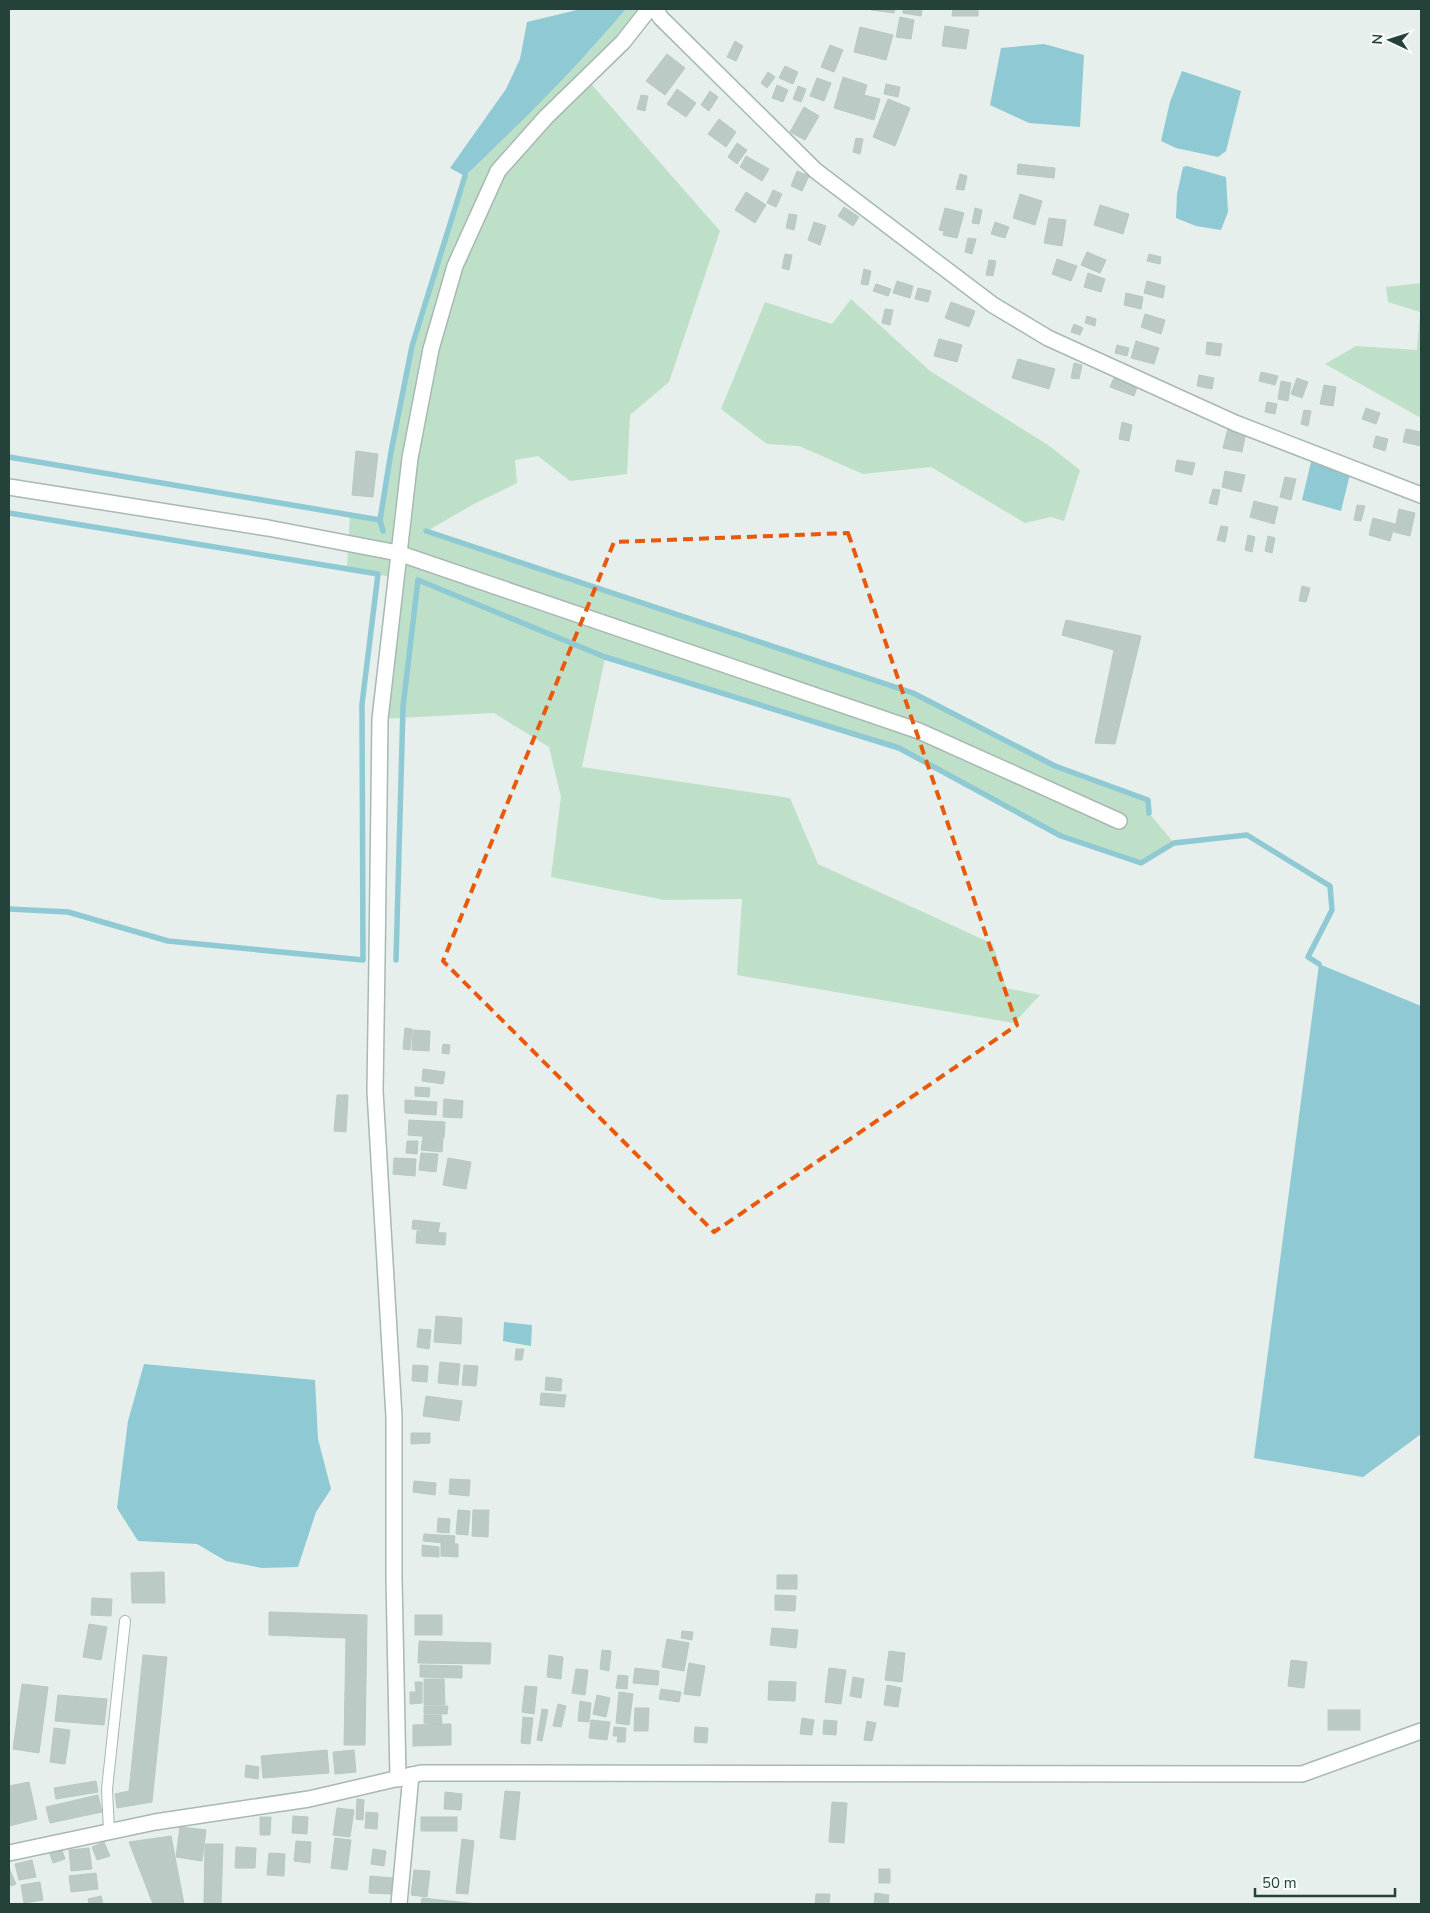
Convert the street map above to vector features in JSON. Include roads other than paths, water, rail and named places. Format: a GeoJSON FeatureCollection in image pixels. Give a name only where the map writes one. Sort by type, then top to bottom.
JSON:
{"type":"FeatureCollection","features":[{"type":"Feature","properties":{"kind":"street"},"geometry":{"type":"LineString","coordinates":[[399,1904],[404,1777],[394,1578],[394,1417],[375,1092],[380,719],[410,458],[431,349],[455,266],[498,171],[546,117],[623,42],[649,9]]}},
{"type":"Feature","properties":{"kind":"street"},"geometry":{"type":"LineString","coordinates":[[655,9],[661,18],[816,171],[993,306],[1048,338],[1235,423],[1421,495]]}},
{"type":"Feature","properties":{"kind":"street"},"geometry":{"type":"LineString","coordinates":[[9,488],[258,527],[398,553],[920,731],[1119,821]]}},
{"type":"Feature","properties":{"kind":"street"},"geometry":{"type":"LineString","coordinates":[[9,1853],[155,1822],[309,1799],[421,1773],[1302,1774],[1421,1731]]}},
{"type":"Feature","properties":{"kind":"lane"},"geometry":{"type":"LineString","coordinates":[[110,1832],[107,1790],[125,1621]]}},
{"type":"Feature","properties":{"kind":"water"},"geometry":{"type":"Polygon","coordinates":[[[581,9],[626,9],[548,95],[465,176],[450,168],[506,89],[520,59],[527,22],[581,9]]]}},
{"type":"Feature","properties":{"kind":"water"},"geometry":{"type":"Polygon","coordinates":[[[1044,44],[1084,55],[1080,127],[1029,123],[990,105],[1001,48],[1044,44]]]}},
{"type":"Feature","properties":{"kind":"water"},"geometry":{"type":"Polygon","coordinates":[[[1182,71],[1241,91],[1226,151],[1218,157],[1176,148],[1161,141],[1170,102],[1182,71]]]}},
{"type":"Feature","properties":{"kind":"water"},"geometry":{"type":"Polygon","coordinates":[[[1187,166],[1226,177],[1228,212],[1221,230],[1196,226],[1176,218],[1177,194],[1183,167],[1187,166]]]}},
{"type":"Feature","properties":{"kind":"water"},"geometry":{"type":"Polygon","coordinates":[[[1311,462],[1350,474],[1341,511],[1302,500],[1311,462]]]}},
{"type":"Feature","properties":{"kind":"water"},"geometry":{"type":"Polygon","coordinates":[[[1319,964],[1421,1006],[1421,1434],[1363,1477],[1254,1458],[1319,964]]]}},
{"type":"Feature","properties":{"kind":"water"},"geometry":{"type":"Polygon","coordinates":[[[504,1322],[532,1325],[531,1346],[503,1341],[504,1322]]]}},
{"type":"Feature","properties":{"kind":"water"},"geometry":{"type":"Polygon","coordinates":[[[144,1364],[315,1380],[318,1439],[331,1489],[316,1512],[298,1567],[262,1568],[226,1561],[197,1544],[138,1541],[117,1508],[128,1421],[144,1364]]]}},
{"type":"Feature","properties":{"kind":"waterway"},"geometry":{"type":"LineString","coordinates":[[9,457],[380,520],[412,346],[465,176]]}},
{"type":"Feature","properties":{"kind":"waterway"},"geometry":{"type":"LineString","coordinates":[[9,513],[378,574],[362,704],[363,960],[168,941],[68,912],[9,909]]}},
{"type":"Feature","properties":{"kind":"waterway"},"geometry":{"type":"LineString","coordinates":[[380,520],[383,531]]}},
{"type":"Feature","properties":{"kind":"waterway"},"geometry":{"type":"LineString","coordinates":[[426,531],[913,693],[1055,766],[1148,800],[1149,813]]}},
{"type":"Feature","properties":{"kind":"waterway"},"geometry":{"type":"LineString","coordinates":[[396,960],[403,707],[418,580],[605,657],[899,748],[1061,836],[1141,863],[1174,843],[1247,835],[1330,886],[1332,910],[1308,957],[1319,964]]}}]}
